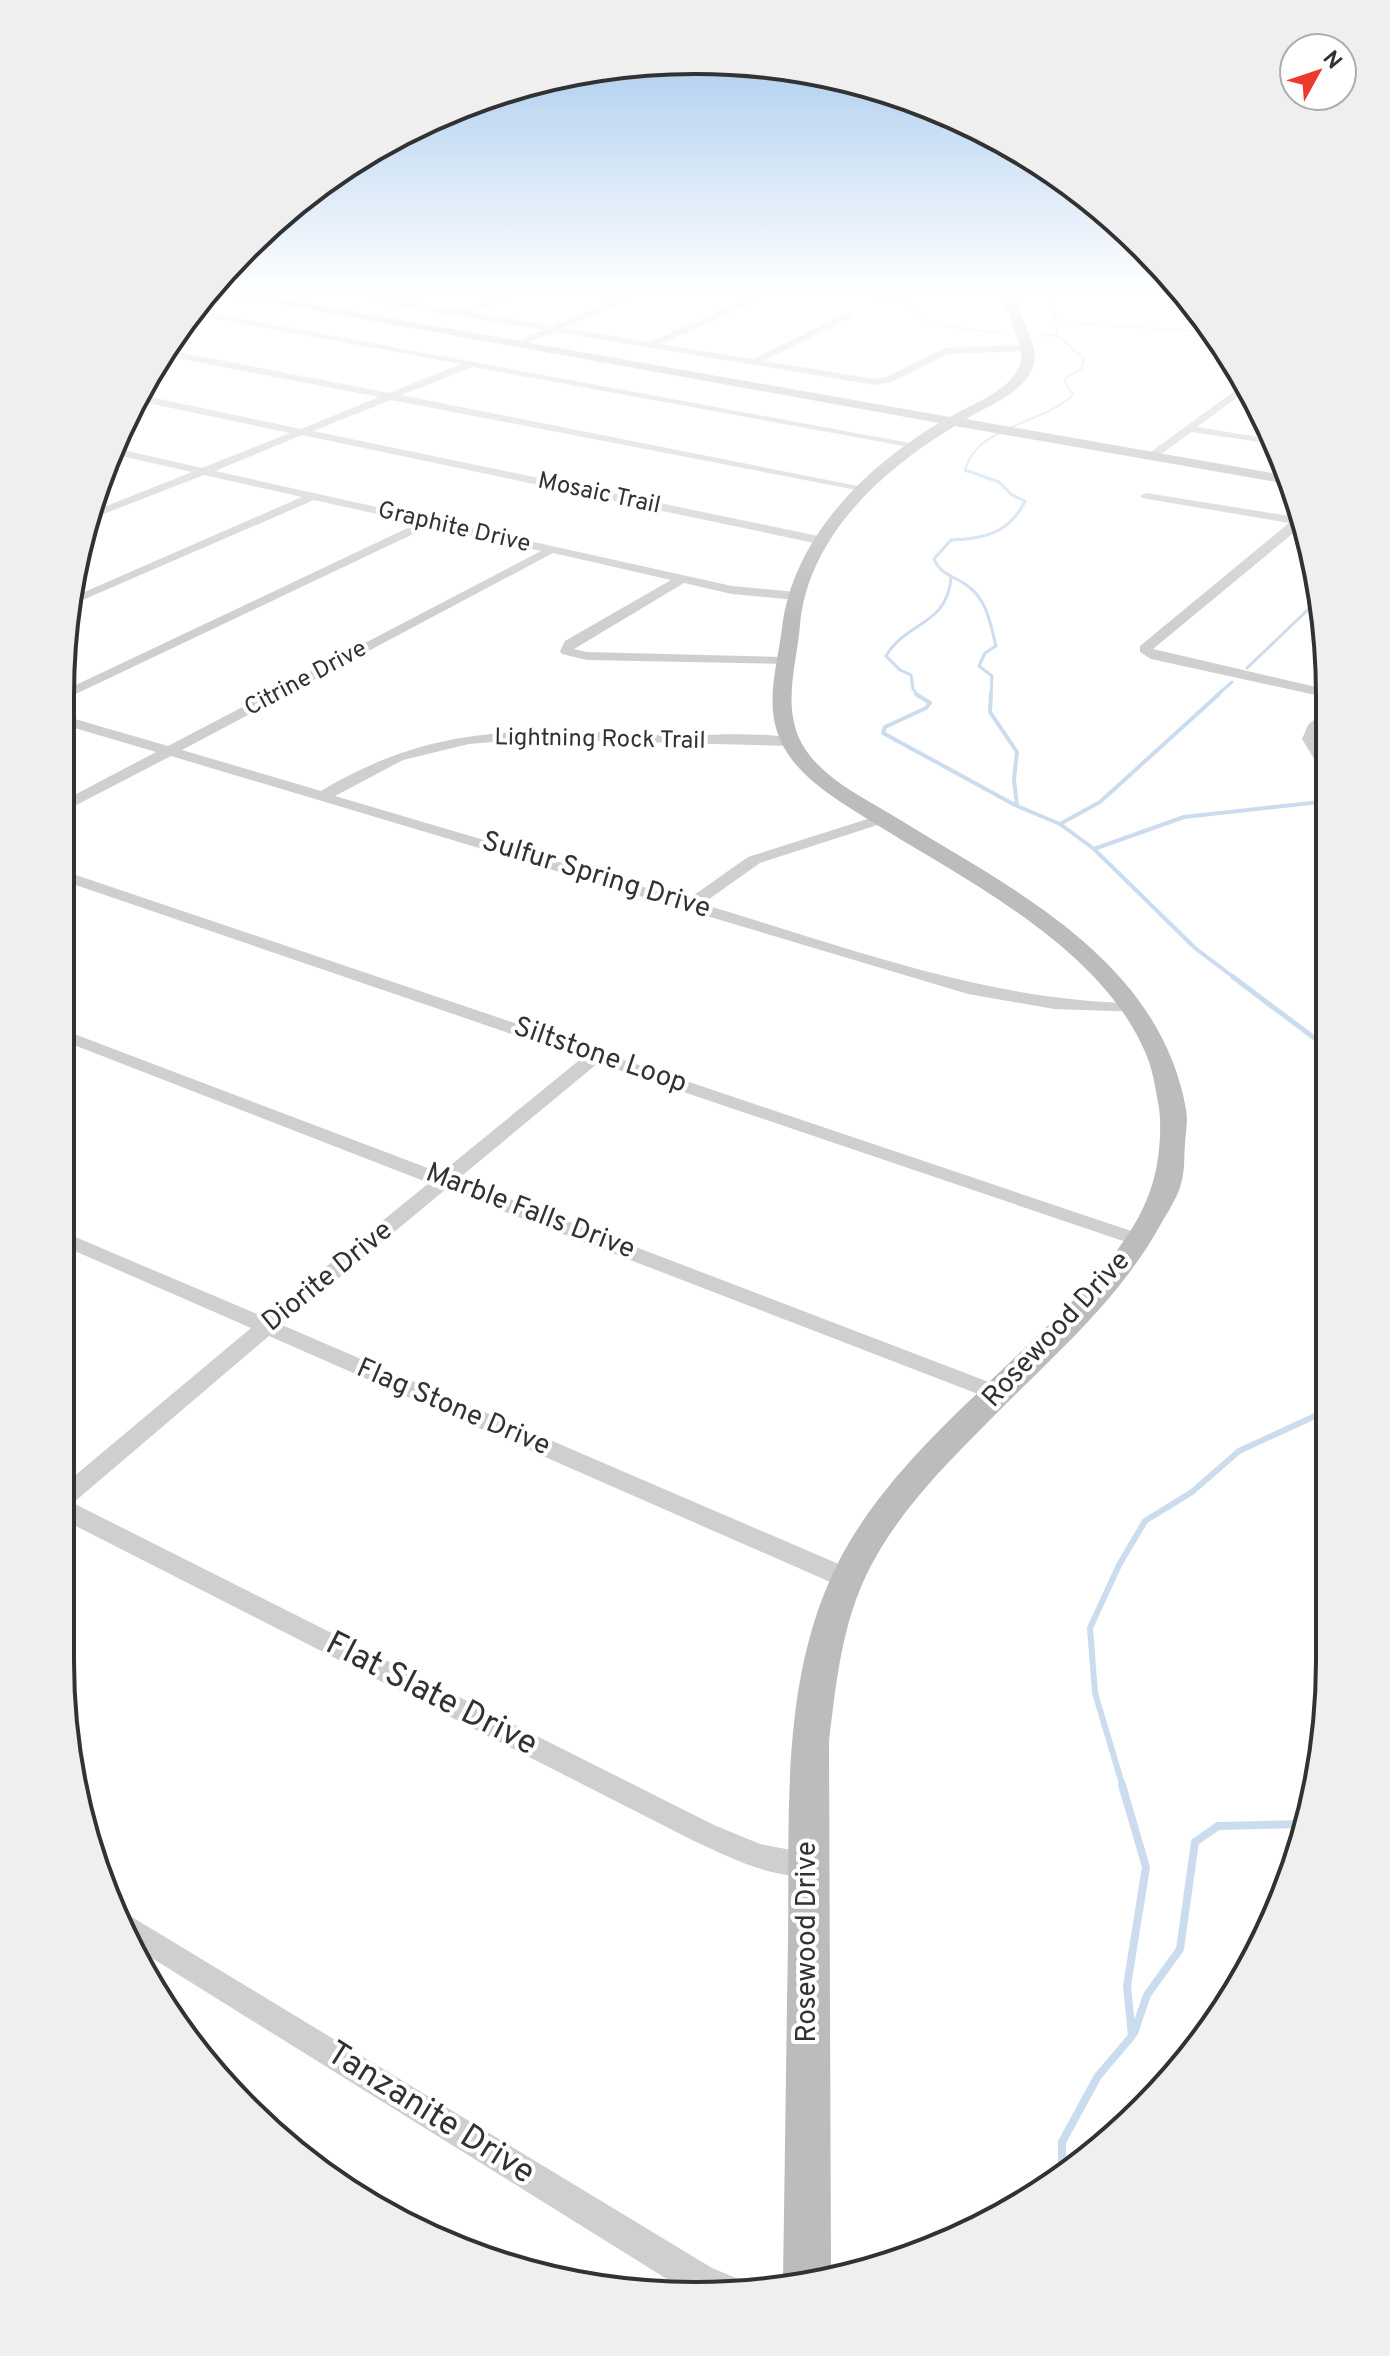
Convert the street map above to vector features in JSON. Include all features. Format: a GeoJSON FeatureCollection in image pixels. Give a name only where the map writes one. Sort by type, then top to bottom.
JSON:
{"type":"FeatureCollection","features":[{"type":"Feature","properties":{"kind":"street","name":"Mosaic Trail"},"geometry":{"type":"LineString","coordinates":[[167,404],[824,541]]}},
{"type":"Feature","properties":{"kind":"street"},"geometry":{"type":"LineString","coordinates":[[102,512],[370,404]]}},
{"type":"Feature","properties":{"kind":"street"},"geometry":{"type":"LineString","coordinates":[[431,404],[862,488]]}},
{"type":"Feature","properties":{"kind":"street"},"geometry":{"type":"LineString","coordinates":[[690,404],[915,445]]}},
{"type":"Feature","properties":{"kind":"street"},"geometry":{"type":"LineString","coordinates":[[861,404],[1277,478]]}},
{"type":"Feature","properties":{"kind":"street"},"geometry":{"type":"LineString","coordinates":[[791,742],[783,716],[786,661],[795,596],[824,541],[862,488],[891,461],[915,445],[964,422],[988,404]]}},
{"type":"Feature","properties":{"kind":"street"},"geometry":{"type":"LineString","coordinates":[[1152,456],[1224,404]]}},
{"type":"Feature","properties":{"kind":"street"},"geometry":{"type":"LineString","coordinates":[[1189,429],[1261,441]]}},
{"type":"Feature","properties":{"kind":"street","name":"Graphite Drive"},"geometry":{"type":"LineString","coordinates":[[123,453],[732,590],[795,596]]}},
{"type":"Feature","properties":{"kind":"street"},"geometry":{"type":"LineString","coordinates":[[82,598],[313,496]]}},
{"type":"Feature","properties":{"kind":"street"},"geometry":{"type":"LineString","coordinates":[[1146,496],[1290,519]]}},
{"type":"Feature","properties":{"kind":"street"},"geometry":{"type":"LineString","coordinates":[[74,691],[429,522]]}},
{"type":"Feature","properties":{"kind":"street"},"geometry":{"type":"LineString","coordinates":[[1293,528],[1145,652],[1316,691]]}},
{"type":"Feature","properties":{"kind":"street","name":"Citrine Drive"},"geometry":{"type":"LineString","coordinates":[[74,801],[551,550]]}},
{"type":"Feature","properties":{"kind":"street"},"geometry":{"type":"LineString","coordinates":[[682,579],[570,644],[567,651],[587,656],[786,661]]}},
{"type":"Feature","properties":{"kind":"street","name":"Sulfur Spring Drive"},"geometry":{"type":"LineString","coordinates":[[74,723],[987,993],[1027,1002],[1083,1008],[1135,1008]]}},
{"type":"Feature","properties":{"kind":"street"},"geometry":{"type":"LineString","coordinates":[[1316,725],[1309,739],[1316,751]]}},
{"type":"Feature","properties":{"kind":"street","name":"Lightning Rock Trail"},"geometry":{"type":"LineString","coordinates":[[326,795],[388,759],[442,744],[487,737],[526,735],[791,742]]}},
{"type":"Feature","properties":{"kind":"street","name":"Rosewood Drive"},"geometry":{"type":"LineString","coordinates":[[791,742],[828,783],[1060,933],[1089,955],[1135,1008],[1156,1041],[1168,1073],[1173,1141],[1168,1185],[1121,1268],[889,1509],[846,1578],[821,1657],[810,1741],[807,2272]]}},
{"type":"Feature","properties":{"kind":"street"},"geometry":{"type":"LineString","coordinates":[[692,904],[731,873],[754,860],[882,819]]}},
{"type":"Feature","properties":{"kind":"street","name":"Siltstone Loop"},"geometry":{"type":"LineString","coordinates":[[74,879],[1139,1240]]}},
{"type":"Feature","properties":{"kind":"street","name":"Marble Falls Drive"},"geometry":{"type":"LineString","coordinates":[[74,1039],[999,1394]]}},
{"type":"Feature","properties":{"kind":"street","name":"Diorite Drive"},"geometry":{"type":"LineString","coordinates":[[74,1492],[266,1327],[597,1055]]}},
{"type":"Feature","properties":{"kind":"street","name":"Flag Stone Drive"},"geometry":{"type":"LineString","coordinates":[[74,1243],[846,1578]]}},
{"type":"Feature","properties":{"kind":"street","name":"Flat Slate Drive"},"geometry":{"type":"LineString","coordinates":[[74,1511],[704,1833],[757,1856],[808,1864]]}},
{"type":"Feature","properties":{"kind":"street","name":"Tanzanite Drive"},"geometry":{"type":"LineString","coordinates":[[137,1933],[703,2282]]}},
{"type":"Feature","properties":{"kind":"waterway"},"geometry":{"type":"LineString","coordinates":[[965,470],[971,456],[995,435],[1061,404]]}},
{"type":"Feature","properties":{"kind":"waterway"},"geometry":{"type":"LineString","coordinates":[[965,470],[999,482],[1012,495],[1025,501],[1004,527],[985,536],[951,540],[934,559],[945,572],[975,592],[987,614],[996,646],[985,653],[979,666],[992,676],[991,696]]}},
{"type":"Feature","properties":{"kind":"waterway"},"geometry":{"type":"LineString","coordinates":[[965,470],[970,472]]}},
{"type":"Feature","properties":{"kind":"waterway"},"geometry":{"type":"LineString","coordinates":[[917,695],[911,675],[900,670],[886,656],[905,635],[942,606],[951,579]]}},
{"type":"Feature","properties":{"kind":"waterway"},"geometry":{"type":"LineString","coordinates":[[1247,668],[1310,608]]}},
{"type":"Feature","properties":{"kind":"waterway"},"geometry":{"type":"LineString","coordinates":[[1216,696],[1232,682]]}},
{"type":"Feature","properties":{"kind":"waterway"},"geometry":{"type":"LineString","coordinates":[[991,694],[990,712],[1017,752],[1014,779],[1017,806],[1060,824]]}},
{"type":"Feature","properties":{"kind":"waterway"},"geometry":{"type":"LineString","coordinates":[[1060,824],[1100,802],[1219,694]]}},
{"type":"Feature","properties":{"kind":"waterway"},"geometry":{"type":"LineString","coordinates":[[917,695],[930,703],[926,708],[885,727],[883,733],[1015,805]]}},
{"type":"Feature","properties":{"kind":"waterway"},"geometry":{"type":"LineString","coordinates":[[1094,849],[1184,817],[1316,802]]}},
{"type":"Feature","properties":{"kind":"waterway"},"geometry":{"type":"LineString","coordinates":[[1060,824],[1094,849]]}},
{"type":"Feature","properties":{"kind":"waterway"},"geometry":{"type":"LineString","coordinates":[[1094,849],[1195,948],[1236,979]]}},
{"type":"Feature","properties":{"kind":"waterway"},"geometry":{"type":"LineString","coordinates":[[1233,977],[1316,1039]]}},
{"type":"Feature","properties":{"kind":"waterway"},"geometry":{"type":"LineString","coordinates":[[1123,1787],[1095,1693],[1090,1628],[1119,1565],[1145,1521],[1192,1492],[1239,1451],[1316,1415]]}},
{"type":"Feature","properties":{"kind":"waterway"},"geometry":{"type":"LineString","coordinates":[[1062,2162],[1062,2142],[1098,2076],[1132,2036],[1127,1986],[1146,1867],[1122,1785]]}},
{"type":"Feature","properties":{"kind":"waterway"},"geometry":{"type":"LineString","coordinates":[[1134,2033],[1147,1995],[1180,1949],[1195,1842],[1218,1826],[1294,1824]]}}]}
